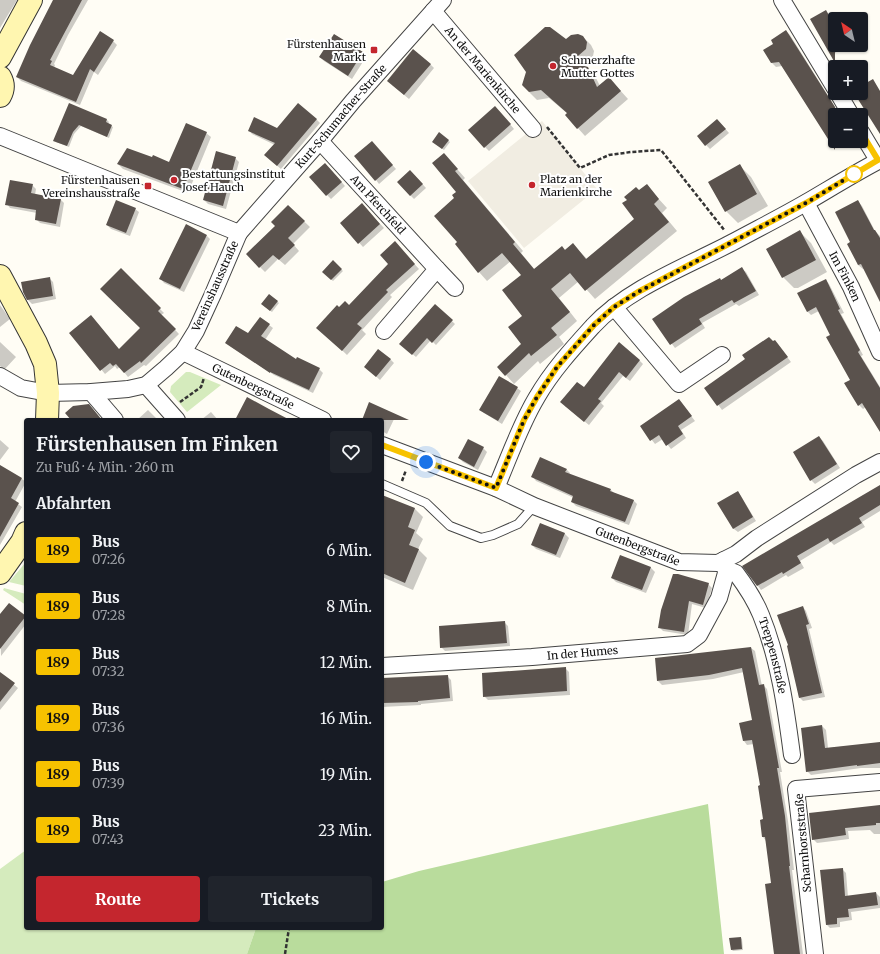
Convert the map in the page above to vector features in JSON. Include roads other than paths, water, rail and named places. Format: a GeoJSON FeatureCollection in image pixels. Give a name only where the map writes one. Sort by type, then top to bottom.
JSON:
{"type":"FeatureCollection","features":[{"type":"Feature","properties":{"kind":"street"},"geometry":{"type":"LineString","coordinates":[[0,57],[31,0]]}},
{"type":"Feature","properties":{"kind":"street"},"geometry":{"type":"LineString","coordinates":[[782,0],[828,76]]}},
{"type":"Feature","properties":{"kind":"street","name":"An der Marienkirche"},"geometry":{"type":"LineString","coordinates":[[438,6],[533,128]]}},
{"type":"Feature","properties":{"kind":"street","name":"Kurt-Schumacher-Straße"},"geometry":{"type":"LineString","coordinates":[[239,233],[353,101],[438,6]]}},
{"type":"Feature","properties":{"kind":"street"},"geometry":{"type":"LineString","coordinates":[[0,77],[4,86],[0,96]]}},
{"type":"Feature","properties":{"kind":"street","name":"Vereinshausstraße"},"geometry":{"type":"LineString","coordinates":[[0,136],[239,233],[196,331],[183,352],[146,385],[128,389],[48,393],[21,388],[0,376]]}},
{"type":"Feature","properties":{"kind":"street","name":"Am Pferchfeld"},"geometry":{"type":"LineString","coordinates":[[320,141],[454,288]]}},
{"type":"Feature","properties":{"kind":"street"},"geometry":{"type":"LineString","coordinates":[[496,488],[524,420],[537,397],[557,367],[594,325],[614,307],[638,292],[806,203],[879,160],[868,143]]}},
{"type":"Feature","properties":{"kind":"street","name":"Im Finken"},"geometry":{"type":"LineString","coordinates":[[806,203],[851,287],[880,352]]}},
{"type":"Feature","properties":{"kind":"street"},"geometry":{"type":"LineString","coordinates":[[384,331],[437,269]]}},
{"type":"Feature","properties":{"kind":"street"},"geometry":{"type":"LineString","coordinates":[[0,276],[36,343],[45,364],[48,393],[47,418]]}},
{"type":"Feature","properties":{"kind":"street"},"geometry":{"type":"LineString","coordinates":[[614,307],[679,384],[722,355]]}},
{"type":"Feature","properties":{"kind":"street","name":"Gutenbergstraße"},"geometry":{"type":"LineString","coordinates":[[183,352],[319,418]]}},
{"type":"Feature","properties":{"kind":"street"},"geometry":{"type":"LineString","coordinates":[[146,385],[175,418]]}},
{"type":"Feature","properties":{"kind":"street"},"geometry":{"type":"LineString","coordinates":[[91,392],[113,418]]}},
{"type":"Feature","properties":{"kind":"street","name":"Gutenbergstraße"},"geometry":{"type":"LineString","coordinates":[[384,446],[496,488],[534,506],[679,562],[718,563],[725,565],[736,554],[757,538],[856,475],[880,462]]}},
{"type":"Feature","properties":{"kind":"street"},"geometry":{"type":"LineString","coordinates":[[0,573],[24,538]]}},
{"type":"Feature","properties":{"kind":"street","name":"In der Humes"},"geometry":{"type":"LineString","coordinates":[[384,666],[532,657],[687,644],[699,635],[719,598],[726,573],[725,565]]}},
{"type":"Feature","properties":{"kind":"street","name":"Treppenstraße"},"geometry":{"type":"LineString","coordinates":[[725,565],[736,572],[761,613],[771,642],[786,708],[792,755]]}},
{"type":"Feature","properties":{"kind":"street","name":"Scharnhorststraße"},"geometry":{"type":"LineString","coordinates":[[815,954],[796,789],[880,782]]}},
{"type":"Feature","properties":{"kind":"lane"},"geometry":{"type":"LineString","coordinates":[[384,485],[426,502],[450,526],[481,538],[493,535],[518,524],[534,506]]}},
{"type":"Feature","properties":{"kind":"place","name":"Fürstenhausen Markt"},"geometry":{"type":"Point","coordinates":[374,50]}},
{"type":"Feature","properties":{"kind":"place","name":"Schmerzhafte Mutter Gottes"},"geometry":{"type":"Point","coordinates":[553,66]}},
{"type":"Feature","properties":{"kind":"place","name":"Bestattungsinstitut Josef Hauch"},"geometry":{"type":"Point","coordinates":[174,180]}},
{"type":"Feature","properties":{"kind":"place","name":"Platz an der Marienkirche"},"geometry":{"type":"Point","coordinates":[532,185]}},
{"type":"Feature","properties":{"kind":"place","name":"Fürstenhausen Vereinshausstraße"},"geometry":{"type":"Point","coordinates":[148,186]}}]}
